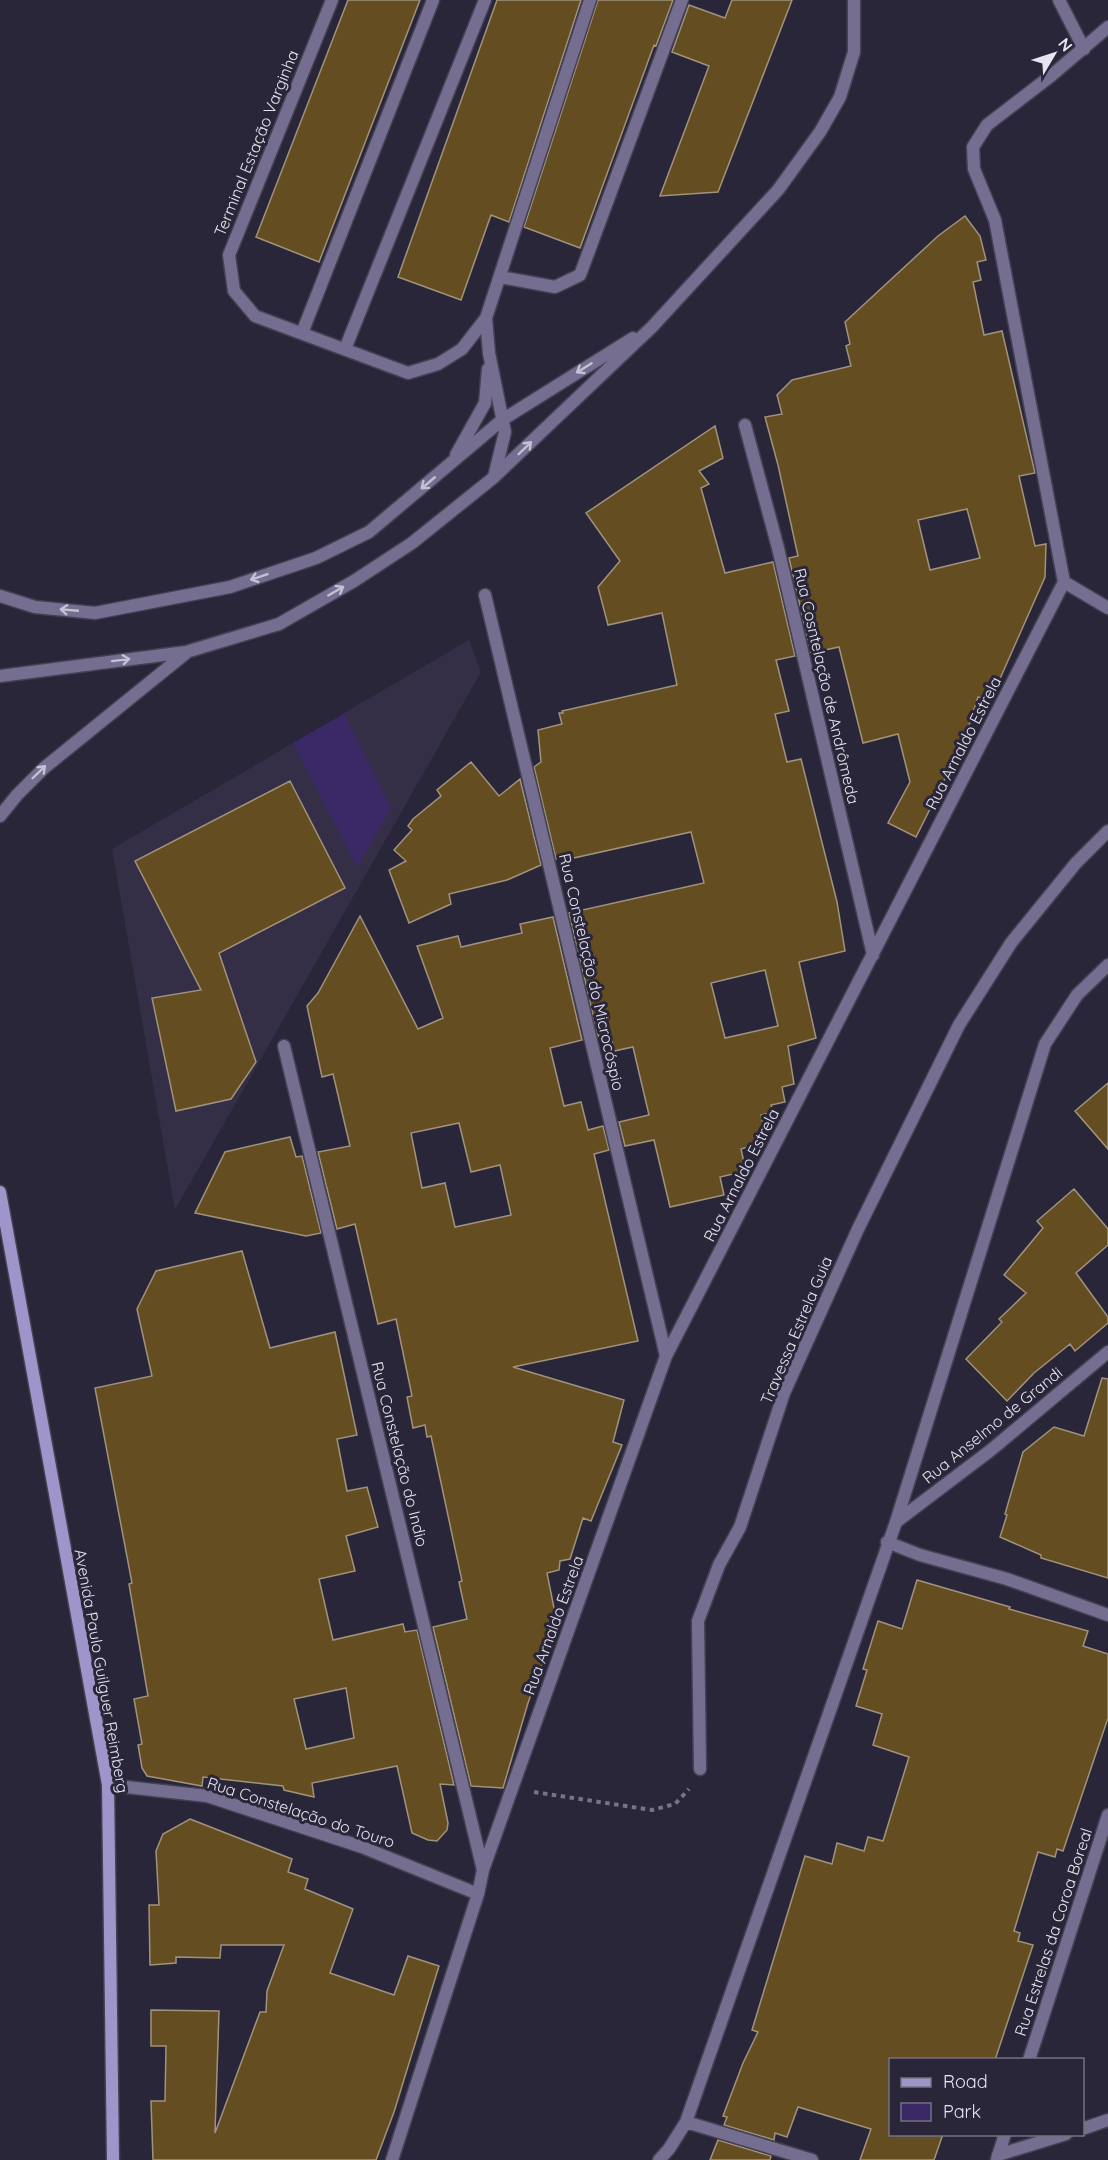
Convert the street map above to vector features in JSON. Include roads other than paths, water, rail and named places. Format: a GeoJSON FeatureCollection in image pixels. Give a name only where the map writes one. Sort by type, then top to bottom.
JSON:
{"type":"FeatureCollection","features":[{"type":"Feature","properties":{"kind":"main road","name":"Avenida Paulo Guilguer Reimberg"},"geometry":{"type":"LineString","coordinates":[[0,1192],[108,1785],[113,2160]]}},
{"type":"Feature","properties":{"kind":"street","name":"Terminal Estação Varginha"},"geometry":{"type":"LineString","coordinates":[[332,0],[229,255],[234,291],[255,316],[408,373],[438,364],[462,349],[486,318],[590,0]]}},
{"type":"Feature","properties":{"kind":"street"},"geometry":{"type":"LineString","coordinates":[[302,333],[433,0]]}},
{"type":"Feature","properties":{"kind":"street"},"geometry":{"type":"LineString","coordinates":[[345,349],[485,0]]}},
{"type":"Feature","properties":{"kind":"street"},"geometry":{"type":"LineString","coordinates":[[500,278],[555,287],[580,275],[682,0]]}},
{"type":"Feature","properties":{"kind":"street"},"geometry":{"type":"LineString","coordinates":[[0,675],[186,652],[279,624],[354,581],[412,543],[493,478],[652,327],[778,190],[820,132],[840,97],[854,52],[854,0]]}},
{"type":"Feature","properties":{"kind":"street"},"geometry":{"type":"LineString","coordinates":[[1059,0],[1084,49]]}},
{"type":"Feature","properties":{"kind":"street"},"geometry":{"type":"LineString","coordinates":[[1108,27],[1084,49],[987,125],[973,147],[974,169],[995,220],[1064,582],[1108,608]]}},
{"type":"Feature","properties":{"kind":"street"},"geometry":{"type":"LineString","coordinates":[[486,318],[489,353],[505,432],[493,478]]}},
{"type":"Feature","properties":{"kind":"street"},"geometry":{"type":"LineString","coordinates":[[0,596],[35,607],[95,613],[230,587],[316,558],[369,532],[502,420],[652,327]]}},
{"type":"Feature","properties":{"kind":"street"},"geometry":{"type":"LineString","coordinates":[[452,464],[485,403],[489,353]]}},
{"type":"Feature","properties":{"kind":"street","name":"Rua Cosntelação de Andrômeda"},"geometry":{"type":"LineString","coordinates":[[745,425],[778,548],[873,955]]}},
{"type":"Feature","properties":{"kind":"street","name":"Rua Arnaldo Estrela"},"geometry":{"type":"LineString","coordinates":[[392,2160],[478,1894],[483,1870],[666,1356],[1064,582]]}},
{"type":"Feature","properties":{"kind":"street","name":"Rua Constelação do Microcóspio"},"geometry":{"type":"LineString","coordinates":[[485,594],[666,1356]]}},
{"type":"Feature","properties":{"kind":"street"},"geometry":{"type":"LineString","coordinates":[[0,816],[44,768],[186,652]]}},
{"type":"Feature","properties":{"kind":"street","name":"Travessa Estrela Guia"},"geometry":{"type":"LineString","coordinates":[[700,1769],[699,1621],[719,1565],[740,1527],[784,1393],[858,1229],[959,1025],[1011,943],[1076,863],[1108,831]]}},
{"type":"Feature","properties":{"kind":"street"},"geometry":{"type":"LineString","coordinates":[[659,2160],[686,2122],[896,1521],[1045,1044],[1077,995],[1108,965]]}},
{"type":"Feature","properties":{"kind":"street","name":"Rua Constelação do Indio"},"geometry":{"type":"LineString","coordinates":[[284,1046],[483,1870]]}},
{"type":"Feature","properties":{"kind":"street","name":"Rua Anselmo de Grandi"},"geometry":{"type":"LineString","coordinates":[[896,1521],[991,1450],[1108,1352]]}},
{"type":"Feature","properties":{"kind":"street"},"geometry":{"type":"LineString","coordinates":[[887,1542],[920,1555],[1007,1579],[1108,1615]]}},
{"type":"Feature","properties":{"kind":"street","name":"Rua Constelação do Touro"},"geometry":{"type":"LineString","coordinates":[[108,1785],[207,1796],[362,1847],[478,1894]]}},
{"type":"Feature","properties":{"kind":"street","name":"Rua Estrelas da Coroa Boreal"},"geometry":{"type":"LineString","coordinates":[[1030,2058],[1108,1815]]}},
{"type":"Feature","properties":{"kind":"street"},"geometry":{"type":"LineString","coordinates":[[1084,2129],[1108,2120]]}},
{"type":"Feature","properties":{"kind":"street"},"geometry":{"type":"LineString","coordinates":[[686,2122],[812,2160]]}},
{"type":"Feature","properties":{"kind":"street"},"geometry":{"type":"LineString","coordinates":[[998,2158],[1004,2136]]}},
{"type":"Feature","properties":{"kind":"street"},"geometry":{"type":"LineString","coordinates":[[998,2158],[1060,2136]]}}]}
